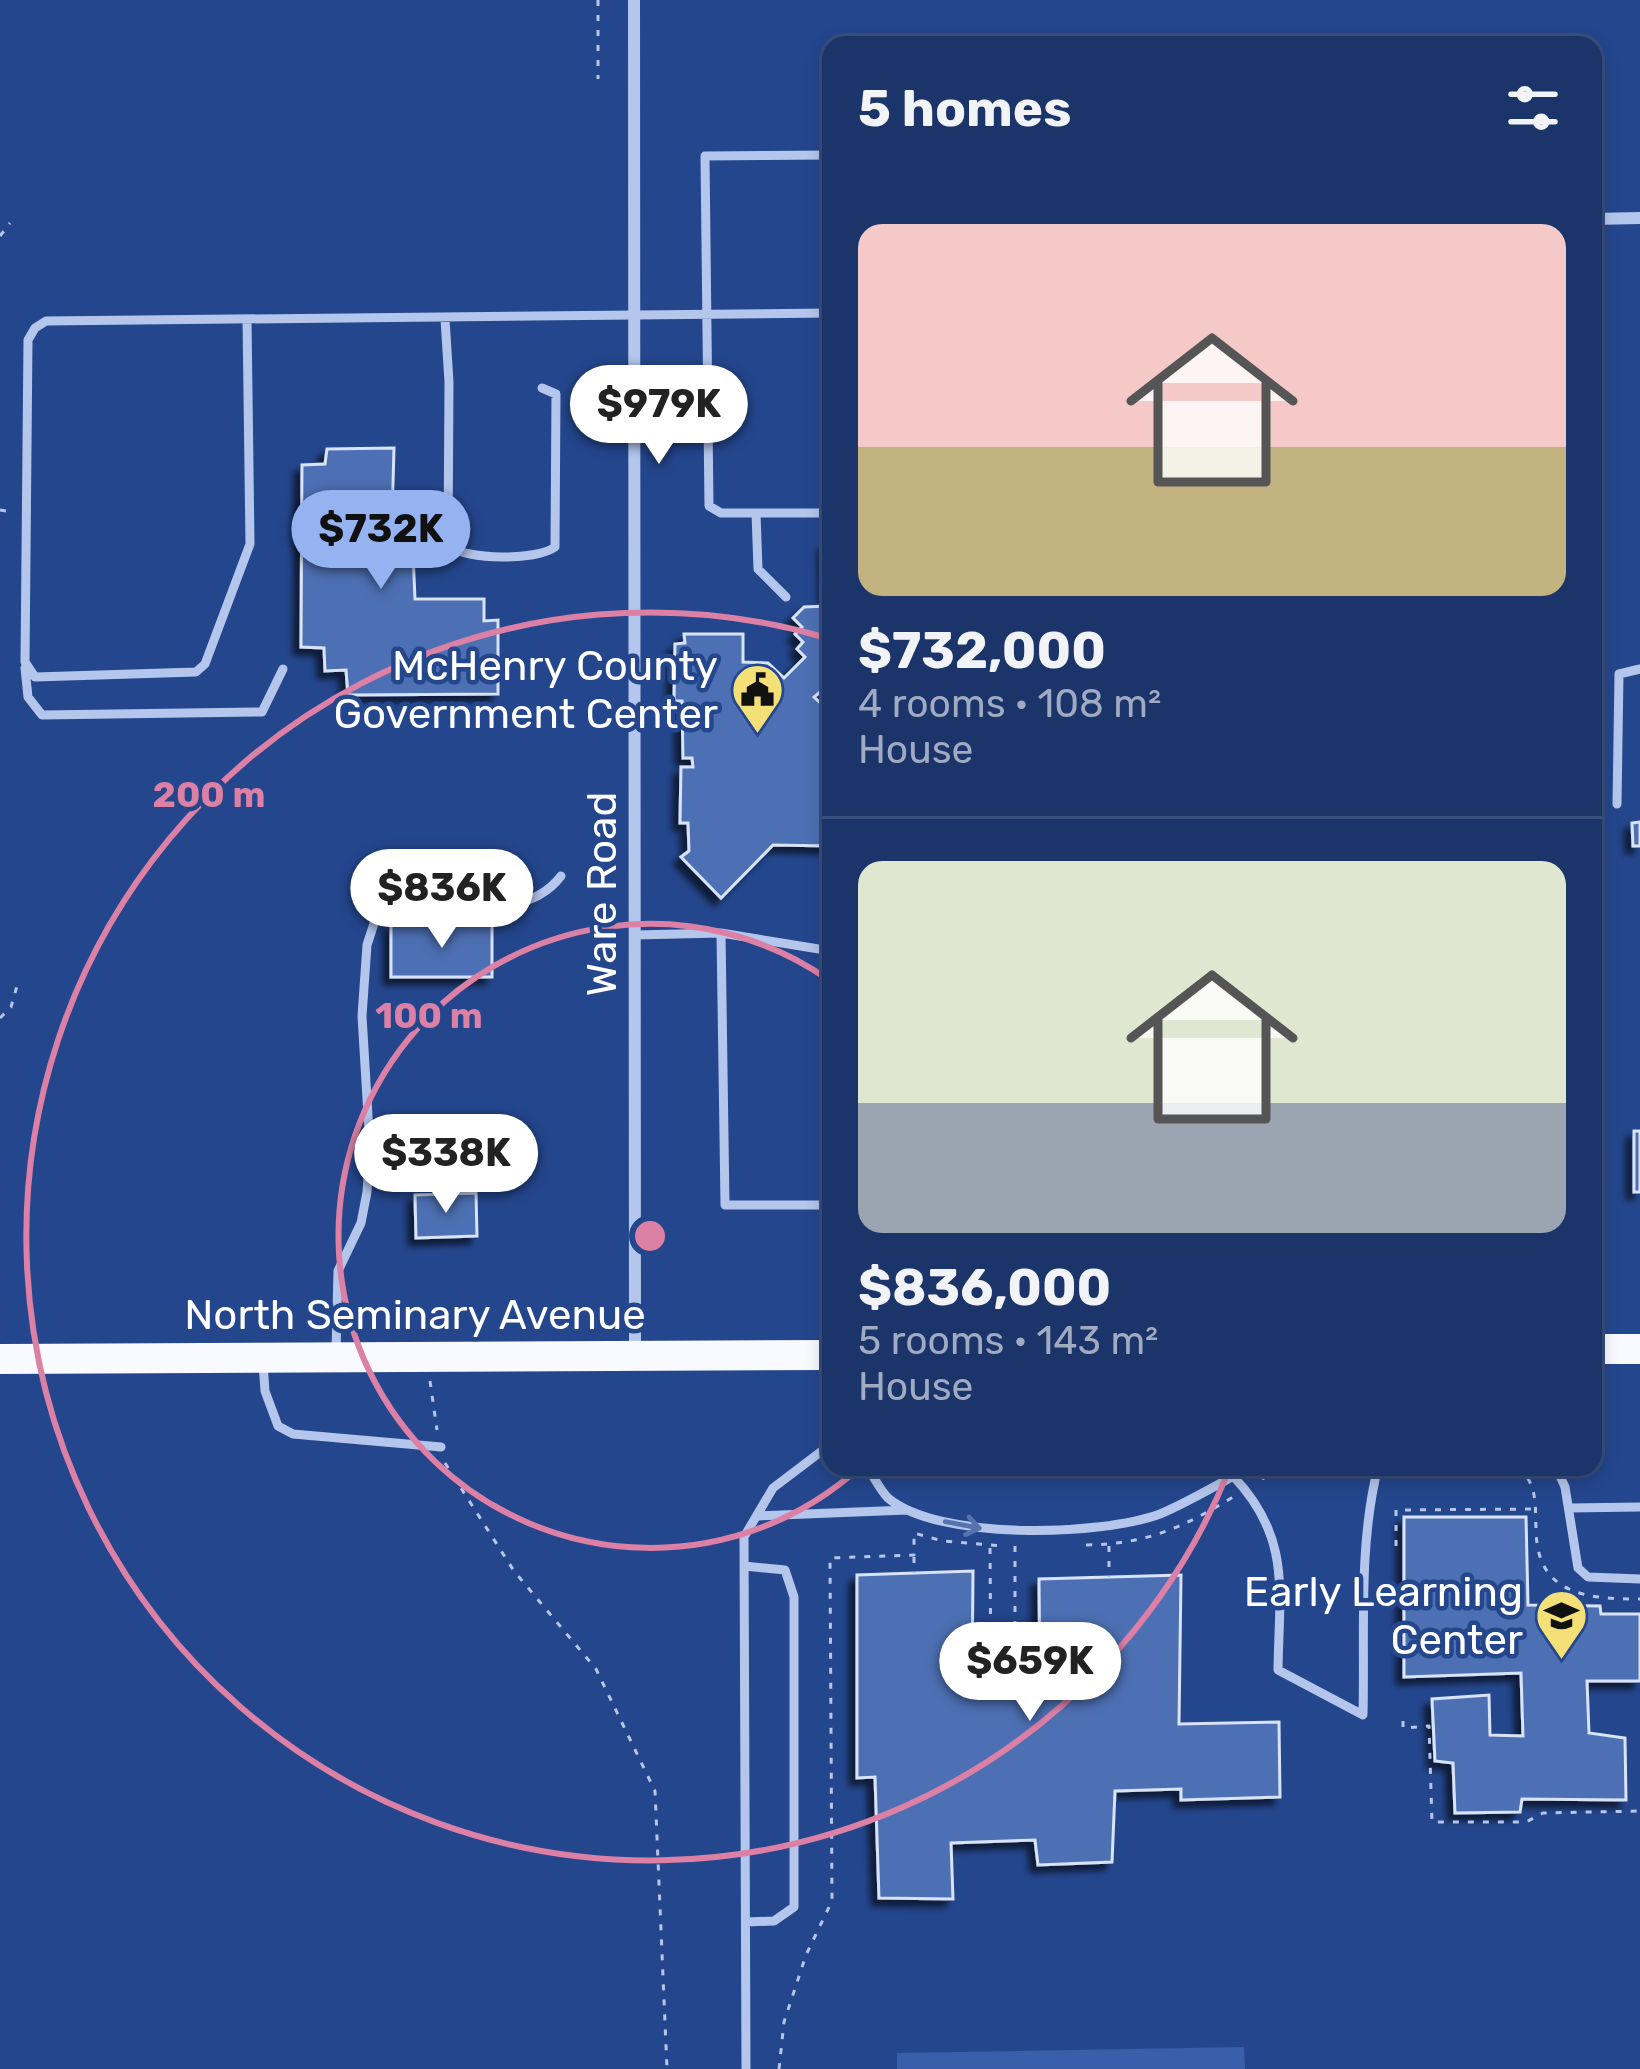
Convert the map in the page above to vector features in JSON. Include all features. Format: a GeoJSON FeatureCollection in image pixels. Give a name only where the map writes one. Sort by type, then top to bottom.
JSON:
{"type":"FeatureCollection","features":[{"type":"Feature","properties":{"kind":"main road"},"geometry":{"type":"LineString","coordinates":[[1602,1349],[1640,1349]]}},
{"type":"Feature","properties":{"kind":"main road","name":"North Seminary Avenue"},"geometry":{"type":"LineString","coordinates":[[0,1359],[822,1355]]}},
{"type":"Feature","properties":{"kind":"street","name":"Ware Road"},"geometry":{"type":"LineString","coordinates":[[634,0],[635,1355]]}},
{"type":"Feature","properties":{"kind":"street"},"geometry":{"type":"LineString","coordinates":[[1602,219],[1640,218]]}},
{"type":"Feature","properties":{"kind":"lane"},"geometry":{"type":"LineString","coordinates":[[822,155],[705,156],[708,502],[716,512],[822,512]]}},
{"type":"Feature","properties":{"kind":"lane"},"geometry":{"type":"LineString","coordinates":[[284,669],[262,712],[42,715],[28,697],[28,340],[35,328],[46,321],[822,314]]}},
{"type":"Feature","properties":{"kind":"lane"},"geometry":{"type":"LineString","coordinates":[[25,662],[35,676],[196,672],[205,664],[250,544],[247,319]]}},
{"type":"Feature","properties":{"kind":"lane"},"geometry":{"type":"LineString","coordinates":[[445,319],[448,546],[460,554],[543,556],[555,547],[556,394],[542,388]]}},
{"type":"Feature","properties":{"kind":"lane"},"geometry":{"type":"LineString","coordinates":[[756,513],[758,568],[786,597]]}},
{"type":"Feature","properties":{"kind":"lane"},"geometry":{"type":"LineString","coordinates":[[1617,804],[1619,674],[1640,669]]}},
{"type":"Feature","properties":{"kind":"lane"},"geometry":{"type":"LineString","coordinates":[[336,1358],[338,1271],[361,1223],[367,1192],[370,1149],[362,1016],[367,945],[379,908],[403,903],[519,905],[550,891],[561,877]]}},
{"type":"Feature","properties":{"kind":"lane"},"geometry":{"type":"LineString","coordinates":[[721,933],[725,1205],[822,1205]]}},
{"type":"Feature","properties":{"kind":"lane"},"geometry":{"type":"LineString","coordinates":[[635,935],[721,933],[822,950]]}},
{"type":"Feature","properties":{"kind":"lane"},"geometry":{"type":"LineString","coordinates":[[263,1358],[265,1391],[278,1426],[293,1434],[441,1447]]}},
{"type":"Feature","properties":{"kind":"lane"},"geometry":{"type":"LineString","coordinates":[[746,2069],[745,1537],[773,1488],[822,1451]]}},
{"type":"Feature","properties":{"kind":"lane"},"geometry":{"type":"LineString","coordinates":[[873,1476],[886,1497],[912,1510],[978,1528],[1072,1529],[1133,1522],[1162,1513],[1233,1476],[1264,1516],[1279,1554],[1278,1670],[1363,1715],[1367,1552],[1376,1476]]}},
{"type":"Feature","properties":{"kind":"lane"},"geometry":{"type":"LineString","coordinates":[[1559,1476],[1578,1568],[1588,1577],[1640,1580]]}},
{"type":"Feature","properties":{"kind":"lane"},"geometry":{"type":"LineString","coordinates":[[1569,1508],[1640,1507]]}},
{"type":"Feature","properties":{"kind":"lane"},"geometry":{"type":"LineString","coordinates":[[757,1516],[912,1510]]}},
{"type":"Feature","properties":{"kind":"lane"},"geometry":{"type":"LineString","coordinates":[[744,1566],[785,1570],[794,1597],[794,1907],[774,1921],[746,1922]]}},
{"type":"Feature","properties":{"kind":"path"},"geometry":{"type":"LineString","coordinates":[[598,0],[598,79]]}},
{"type":"Feature","properties":{"kind":"path"},"geometry":{"type":"LineString","coordinates":[[0,236],[10,223]]}},
{"type":"Feature","properties":{"kind":"path"},"geometry":{"type":"LineString","coordinates":[[0,1018],[11,1007],[19,979]]}},
{"type":"Feature","properties":{"kind":"path"},"geometry":{"type":"LineString","coordinates":[[429,1358],[430,1404],[447,1470],[514,1571],[596,1669],[655,1791],[667,2069]]}},
{"type":"Feature","properties":{"kind":"path"},"geometry":{"type":"LineString","coordinates":[[1085,1545],[1108,1545],[1182,1528],[1270,1476]]}},
{"type":"Feature","properties":{"kind":"path"},"geometry":{"type":"LineString","coordinates":[[1396,1546],[1396,1510],[1536,1509]]}},
{"type":"Feature","properties":{"kind":"path"},"geometry":{"type":"LineString","coordinates":[[914,1573],[914,1533],[1015,1546],[1016,1687]]}},
{"type":"Feature","properties":{"kind":"path"},"geometry":{"type":"LineString","coordinates":[[1108,1545],[1108,1577]]}},
{"type":"Feature","properties":{"kind":"path"},"geometry":{"type":"LineString","coordinates":[[990,1546],[991,1687]]}},
{"type":"Feature","properties":{"kind":"path"},"geometry":{"type":"LineString","coordinates":[[779,2069],[784,2022],[806,1954],[832,1901],[830,1558],[914,1556]]}},
{"type":"Feature","properties":{"kind":"path"},"geometry":{"type":"LineString","coordinates":[[1403,1721],[1403,1728],[1429,1726],[1432,1822],[1526,1822],[1543,1813],[1640,1811]]}},
{"type":"Feature","properties":{"kind":"shaded area"},"geometry":{"type":"Polygon","coordinates":[[[1244,2047],[1245,2069],[897,2069],[897,2053],[1244,2047]]]}},
{"type":"Feature","properties":{"kind":"building"},"geometry":{"type":"Polygon","coordinates":[[[394,448],[391,553],[413,553],[415,599],[484,599],[484,621],[498,620],[498,694],[348,695],[346,670],[325,671],[324,648],[301,647],[302,465],[325,464],[327,449],[394,448]]]}},
{"type":"Feature","properties":{"kind":"building","name":"McHenry County Government Center"},"geometry":{"type":"Polygon","coordinates":[[[822,606],[822,690],[814,697],[822,705],[822,846],[773,845],[721,898],[681,857],[689,851],[688,823],[680,823],[681,767],[693,767],[692,758],[683,758],[682,701],[674,701],[675,644],[685,643],[684,634],[743,634],[743,662],[768,663],[784,678],[805,657],[797,649],[803,642],[795,634],[802,627],[793,618],[804,607],[822,606]]]}},
{"type":"Feature","properties":{"kind":"building"},"geometry":{"type":"Polygon","coordinates":[[[1640,822],[1640,846],[1633,846],[1632,823],[1640,822]]]}},
{"type":"Feature","properties":{"kind":"building"},"geometry":{"type":"Polygon","coordinates":[[[391,925],[492,925],[492,977],[391,977],[391,925]]]}},
{"type":"Feature","properties":{"kind":"building"},"geometry":{"type":"Polygon","coordinates":[[[1634,1131],[1640,1131],[1640,1192],[1634,1192],[1634,1131]]]}},
{"type":"Feature","properties":{"kind":"building"},"geometry":{"type":"Polygon","coordinates":[[[476,1193],[477,1236],[416,1238],[415,1195],[476,1193]]]}},
{"type":"Feature","properties":{"kind":"building"},"geometry":{"type":"Polygon","coordinates":[[[1404,1517],[1526,1517],[1528,1605],[1600,1606],[1601,1614],[1640,1614],[1640,1681],[1587,1681],[1589,1733],[1625,1738],[1626,1800],[1522,1799],[1520,1812],[1455,1813],[1453,1763],[1435,1761],[1432,1699],[1489,1695],[1490,1735],[1523,1736],[1521,1673],[1404,1677],[1404,1517]]]}},
{"type":"Feature","properties":{"kind":"building"},"geometry":{"type":"Polygon","coordinates":[[[973,1571],[972,1686],[1040,1688],[1039,1579],[1181,1575],[1179,1724],[1279,1722],[1280,1797],[1181,1800],[1181,1789],[1115,1791],[1112,1862],[1038,1865],[1035,1840],[951,1843],[953,1899],[879,1898],[875,1777],[857,1778],[857,1575],[973,1571]]]}},
{"type":"Feature","properties":{"kind":"place","name":"McHenry County Government Center"},"geometry":{"type":"Point","coordinates":[757,736]}},
{"type":"Feature","properties":{"kind":"place","name":"Early Learning Center"},"geometry":{"type":"Point","coordinates":[1562,1662]}}]}
